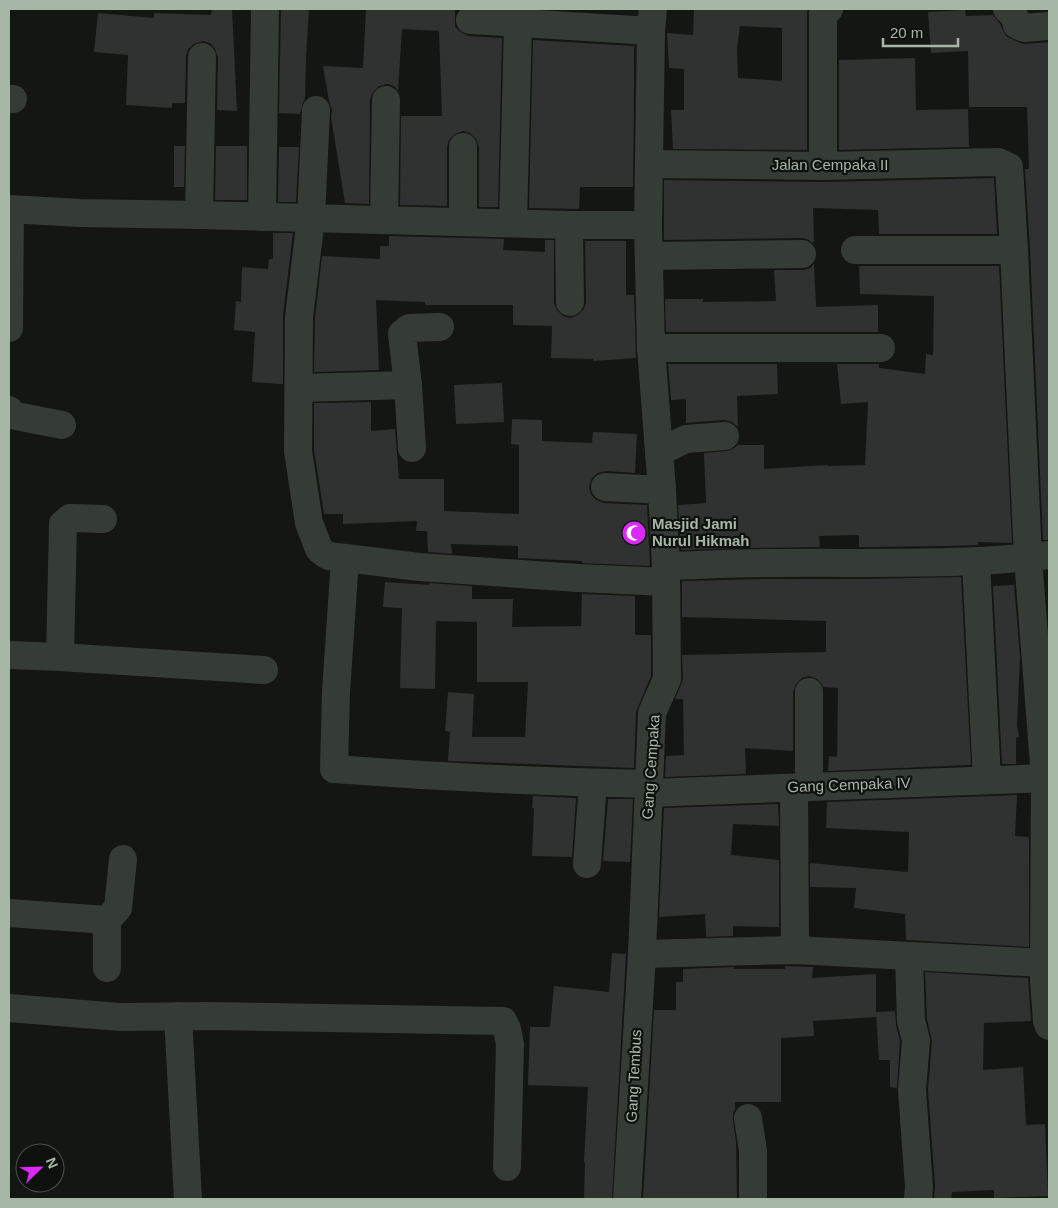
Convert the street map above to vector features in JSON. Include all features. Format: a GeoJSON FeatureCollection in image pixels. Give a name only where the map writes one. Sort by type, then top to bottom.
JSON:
{"type":"FeatureCollection","features":[{"type":"Feature","properties":{"kind":"street"},"geometry":{"type":"LineString","coordinates":[[262,216],[265,9]]}},
{"type":"Feature","properties":{"kind":"street"},"geometry":{"type":"LineString","coordinates":[[823,166],[823,14],[829,9]]}},
{"type":"Feature","properties":{"kind":"street"},"geometry":{"type":"LineString","coordinates":[[1007,9],[1014,15],[1017,25],[1024,28],[1049,26]]}},
{"type":"Feature","properties":{"kind":"street"},"geometry":{"type":"LineString","coordinates":[[470,20],[518,23],[652,20]]}},
{"type":"Feature","properties":{"kind":"street","name":"Gang Cempaka"},"geometry":{"type":"LineString","coordinates":[[642,954],[652,713],[666,678],[666,574],[662,490],[651,348],[648,225],[652,20]]}},
{"type":"Feature","properties":{"kind":"street"},"geometry":{"type":"LineString","coordinates":[[513,223],[518,23]]}},
{"type":"Feature","properties":{"kind":"street"},"geometry":{"type":"LineString","coordinates":[[200,215],[202,57]]}},
{"type":"Feature","properties":{"kind":"street"},"geometry":{"type":"LineString","coordinates":[[384,220],[386,100]]}},
{"type":"Feature","properties":{"kind":"street"},"geometry":{"type":"LineString","coordinates":[[316,110],[311,218],[299,317],[298,451],[309,523],[319,549],[325,554],[345,559],[419,567],[578,578],[666,574],[775,563],[976,562],[1038,557]]}},
{"type":"Feature","properties":{"kind":"street"},"geometry":{"type":"LineString","coordinates":[[462,147],[463,222]]}},
{"type":"Feature","properties":{"kind":"street","name":"Jalan Cempaka II"},"geometry":{"type":"LineString","coordinates":[[649,164],[823,166],[998,162],[1009,167],[1014,250]]}},
{"type":"Feature","properties":{"kind":"street"},"geometry":{"type":"LineString","coordinates":[[9,328],[9,209],[80,213],[569,225],[648,225]]}},
{"type":"Feature","properties":{"kind":"street"},"geometry":{"type":"LineString","coordinates":[[569,225],[570,302]]}},
{"type":"Feature","properties":{"kind":"street"},"geometry":{"type":"LineString","coordinates":[[855,250],[1014,250],[1038,557],[1047,778],[1044,980],[1049,1026]]}},
{"type":"Feature","properties":{"kind":"street"},"geometry":{"type":"LineString","coordinates":[[649,256],[802,254]]}},
{"type":"Feature","properties":{"kind":"street"},"geometry":{"type":"LineString","coordinates":[[412,448],[408,385],[402,334],[409,328],[440,327]]}},
{"type":"Feature","properties":{"kind":"street"},"geometry":{"type":"LineString","coordinates":[[651,348],[881,348]]}},
{"type":"Feature","properties":{"kind":"street"},"geometry":{"type":"LineString","coordinates":[[299,388],[408,385]]}},
{"type":"Feature","properties":{"kind":"street"},"geometry":{"type":"LineString","coordinates":[[9,410],[11,416],[62,425]]}},
{"type":"Feature","properties":{"kind":"street"},"geometry":{"type":"LineString","coordinates":[[659,452],[686,439],[725,436]]}},
{"type":"Feature","properties":{"kind":"street"},"geometry":{"type":"LineString","coordinates":[[605,487],[662,490]]}},
{"type":"Feature","properties":{"kind":"street"},"geometry":{"type":"LineString","coordinates":[[60,657],[63,524],[70,518],[103,518]]}},
{"type":"Feature","properties":{"kind":"street","name":"Gang Cempaka IV"},"geometry":{"type":"LineString","coordinates":[[345,559],[336,692],[334,769],[391,774],[593,782],[649,788],[802,787],[1047,778]]}},
{"type":"Feature","properties":{"kind":"street"},"geometry":{"type":"LineString","coordinates":[[976,562],[987,780]]}},
{"type":"Feature","properties":{"kind":"street"},"geometry":{"type":"LineString","coordinates":[[9,655],[264,670]]}},
{"type":"Feature","properties":{"kind":"street"},"geometry":{"type":"LineString","coordinates":[[795,950],[802,787],[809,692]]}},
{"type":"Feature","properties":{"kind":"street"},"geometry":{"type":"LineString","coordinates":[[587,864],[593,782]]}},
{"type":"Feature","properties":{"kind":"street"},"geometry":{"type":"LineString","coordinates":[[108,968],[107,920],[118,908],[123,859]]}},
{"type":"Feature","properties":{"kind":"street"},"geometry":{"type":"LineString","coordinates":[[9,913],[107,920]]}},
{"type":"Feature","properties":{"kind":"street"},"geometry":{"type":"LineString","coordinates":[[642,954],[795,950],[1044,963]]}},
{"type":"Feature","properties":{"kind":"street","name":"Gang Tembus"},"geometry":{"type":"LineString","coordinates":[[627,1199],[642,954]]}},
{"type":"Feature","properties":{"kind":"street"},"geometry":{"type":"LineString","coordinates":[[908,956],[911,1022],[916,1040],[912,1090],[919,1186],[918,1199]]}},
{"type":"Feature","properties":{"kind":"street"},"geometry":{"type":"LineString","coordinates":[[9,1008],[120,1017],[178,1016],[503,1021],[510,1044],[507,1167]]}},
{"type":"Feature","properties":{"kind":"street"},"geometry":{"type":"LineString","coordinates":[[178,1016],[188,1199]]}},
{"type":"Feature","properties":{"kind":"street"},"geometry":{"type":"LineString","coordinates":[[748,1118],[753,1151],[753,1199]]}},
{"type":"Feature","properties":{"kind":"building"},"geometry":{"type":"Polygon","coordinates":[[[212,9],[232,9],[237,111],[217,110],[218,57],[210,43],[203,41],[194,44],[188,49],[186,56],[185,103],[172,103],[172,108],[126,105],[128,55],[94,52],[98,13],[154,18],[154,13],[211,15],[212,9]]]}},
{"type":"Feature","properties":{"kind":"building"},"geometry":{"type":"Polygon","coordinates":[[[281,9],[309,9],[305,99],[300,114],[279,113],[281,9]]]}},
{"type":"Feature","properties":{"kind":"building"},"geometry":{"type":"Polygon","coordinates":[[[366,9],[455,9],[455,27],[462,33],[469,36],[502,38],[498,207],[479,207],[479,147],[476,139],[470,133],[463,131],[455,134],[449,140],[447,147],[447,206],[400,205],[401,116],[442,116],[439,31],[402,29],[398,91],[394,86],[387,84],[379,86],[373,92],[370,99],[369,204],[345,203],[331,117],[332,110],[323,66],[363,68],[366,9]]]}},
{"type":"Feature","properties":{"kind":"building"},"geometry":{"type":"Polygon","coordinates":[[[694,9],[808,9],[807,150],[673,149],[671,110],[684,110],[684,69],[669,68],[667,33],[693,35],[694,9]],[[740,26],[737,48],[738,78],[782,81],[782,28],[740,26]]]}},
{"type":"Feature","properties":{"kind":"building"},"geometry":{"type":"Polygon","coordinates":[[[965,10],[966,16],[993,15],[1006,36],[1018,42],[1025,44],[1049,42],[1049,540],[1043,540],[1025,169],[1029,169],[1027,107],[969,107],[968,51],[931,53],[928,12],[965,10]]]}},
{"type":"Feature","properties":{"kind":"building"},"geometry":{"type":"Polygon","coordinates":[[[533,40],[634,46],[633,187],[580,187],[579,209],[529,208],[533,40]]]}},
{"type":"Feature","properties":{"kind":"building"},"geometry":{"type":"Polygon","coordinates":[[[915,58],[916,110],[968,109],[969,147],[839,150],[839,60],[915,58]]]}},
{"type":"Feature","properties":{"kind":"building"},"geometry":{"type":"Polygon","coordinates":[[[174,146],[185,146],[184,187],[174,187],[174,146]]]}},
{"type":"Feature","properties":{"kind":"building"},"geometry":{"type":"Polygon","coordinates":[[[216,146],[247,146],[247,200],[215,200],[216,146]]]}},
{"type":"Feature","properties":{"kind":"building"},"geometry":{"type":"Polygon","coordinates":[[[279,147],[299,147],[296,202],[278,202],[279,147]]]}},
{"type":"Feature","properties":{"kind":"building"},"geometry":{"type":"Polygon","coordinates":[[[994,178],[997,234],[879,234],[878,210],[813,208],[814,242],[812,243],[802,238],[664,240],[664,180],[823,182],[994,178]]]}},
{"type":"Feature","properties":{"kind":"building"},"geometry":{"type":"Polygon","coordinates":[[[273,233],[293,233],[283,315],[283,384],[252,382],[255,332],[234,330],[236,301],[241,302],[242,267],[268,269],[269,259],[273,259],[273,233]]]}},
{"type":"Feature","properties":{"kind":"building"},"geometry":{"type":"Polygon","coordinates":[[[389,236],[504,239],[503,250],[545,252],[545,240],[554,240],[554,303],[557,310],[563,316],[570,318],[578,315],[584,309],[586,302],[585,241],[626,241],[626,295],[634,295],[636,358],[593,361],[593,359],[551,358],[552,326],[513,325],[513,305],[425,305],[425,302],[376,300],[379,370],[314,372],[315,318],[322,256],[380,259],[380,246],[389,246],[389,236]]]}},
{"type":"Feature","properties":{"kind":"building"},"geometry":{"type":"Polygon","coordinates":[[[814,264],[816,307],[878,305],[878,332],[666,332],[665,299],[703,299],[703,302],[776,301],[774,270],[803,270],[810,268],[814,264]]]}},
{"type":"Feature","properties":{"kind":"building"},"geometry":{"type":"Polygon","coordinates":[[[859,266],[999,266],[1012,543],[978,542],[978,545],[859,547],[859,535],[819,536],[820,547],[681,550],[678,505],[706,503],[704,453],[727,451],[738,445],[764,445],[764,469],[865,465],[868,402],[841,404],[837,364],[879,364],[879,368],[925,374],[926,354],[933,355],[934,296],[860,294],[859,266]]]}},
{"type":"Feature","properties":{"kind":"building"},"geometry":{"type":"Polygon","coordinates":[[[668,364],[777,364],[778,394],[737,396],[738,427],[732,422],[724,420],[686,423],[686,399],[671,400],[668,364]]]}},
{"type":"Feature","properties":{"kind":"building"},"geometry":{"type":"Polygon","coordinates":[[[502,383],[504,422],[456,424],[454,385],[502,383]]]}},
{"type":"Feature","properties":{"kind":"building"},"geometry":{"type":"Polygon","coordinates":[[[371,402],[371,431],[395,429],[399,479],[444,479],[444,511],[519,514],[519,445],[511,444],[512,419],[542,420],[542,441],[592,443],[593,432],[637,434],[635,473],[606,471],[598,473],[592,478],[589,487],[591,494],[596,500],[604,503],[647,505],[650,566],[518,558],[518,546],[451,544],[452,554],[428,552],[427,531],[416,531],[417,521],[343,524],[343,514],[324,514],[314,450],[314,403],[371,402]]]}},
{"type":"Feature","properties":{"kind":"building"},"geometry":{"type":"Polygon","coordinates":[[[961,577],[971,765],[828,771],[829,756],[837,757],[838,688],[823,687],[817,679],[809,676],[802,678],[796,684],[793,692],[793,751],[745,748],[746,774],[665,777],[666,756],[684,755],[683,699],[675,699],[683,679],[682,655],[826,652],[826,621],[682,617],[682,581],[961,577]]]}},
{"type":"Feature","properties":{"kind":"building"},"geometry":{"type":"Polygon","coordinates":[[[385,582],[472,586],[472,599],[513,599],[512,627],[581,626],[582,594],[635,596],[635,635],[651,635],[651,676],[636,712],[634,768],[448,761],[450,732],[445,731],[448,692],[474,694],[472,737],[525,737],[528,682],[477,682],[477,622],[436,621],[435,689],[400,688],[402,608],[383,607],[385,582]]]}},
{"type":"Feature","properties":{"kind":"building"},"geometry":{"type":"Polygon","coordinates":[[[1014,585],[1020,657],[1017,725],[1019,737],[1016,738],[1016,764],[1002,764],[993,586],[1014,585]]]}},
{"type":"Feature","properties":{"kind":"building"},"geometry":{"type":"Polygon","coordinates":[[[1017,795],[1015,836],[1029,837],[1029,947],[906,940],[905,914],[854,908],[856,888],[810,887],[810,863],[908,872],[909,832],[826,828],[827,802],[1017,795]]]}},
{"type":"Feature","properties":{"kind":"building"},"geometry":{"type":"Polygon","coordinates":[[[533,796],[576,798],[572,857],[532,856],[533,796]]]}},
{"type":"Feature","properties":{"kind":"building"},"geometry":{"type":"Polygon","coordinates":[[[608,799],[633,799],[630,862],[603,861],[608,799]]]}},
{"type":"Feature","properties":{"kind":"building"},"geometry":{"type":"Polygon","coordinates":[[[778,804],[779,826],[733,824],[731,855],[779,860],[779,927],[733,926],[733,936],[706,937],[705,914],[659,917],[664,808],[778,804]]]}},
{"type":"Feature","properties":{"kind":"building"},"geometry":{"type":"Polygon","coordinates":[[[612,953],[626,954],[612,1199],[584,1199],[588,1087],[528,1085],[530,1027],[550,1027],[554,986],[609,992],[612,953]]]}},
{"type":"Feature","properties":{"kind":"building"},"geometry":{"type":"Polygon","coordinates":[[[785,966],[813,967],[812,978],[876,974],[876,1017],[813,1021],[814,1036],[781,1038],[781,1102],[735,1102],[733,1120],[736,1142],[737,1199],[643,1199],[654,1010],[676,1010],[676,982],[683,982],[683,969],[734,967],[734,969],[785,969],[785,966]]]}},
{"type":"Feature","properties":{"kind":"building"},"geometry":{"type":"Polygon","coordinates":[[[925,972],[1028,978],[1031,1021],[984,1023],[983,1070],[1023,1067],[1026,1125],[1045,1124],[1048,1196],[994,1198],[994,1190],[952,1192],[951,1199],[934,1199],[935,1186],[928,1090],[932,1041],[927,1019],[925,972]]]}},
{"type":"Feature","properties":{"kind":"building"},"geometry":{"type":"Polygon","coordinates":[[[895,1011],[900,1041],[897,1088],[890,1087],[890,1060],[879,1060],[876,1012],[895,1011]]]}},
{"type":"Feature","properties":{"kind":"place","name":"Masjid Jami Nurul Hikmah"},"geometry":{"type":"Point","coordinates":[634,533]}}]}
